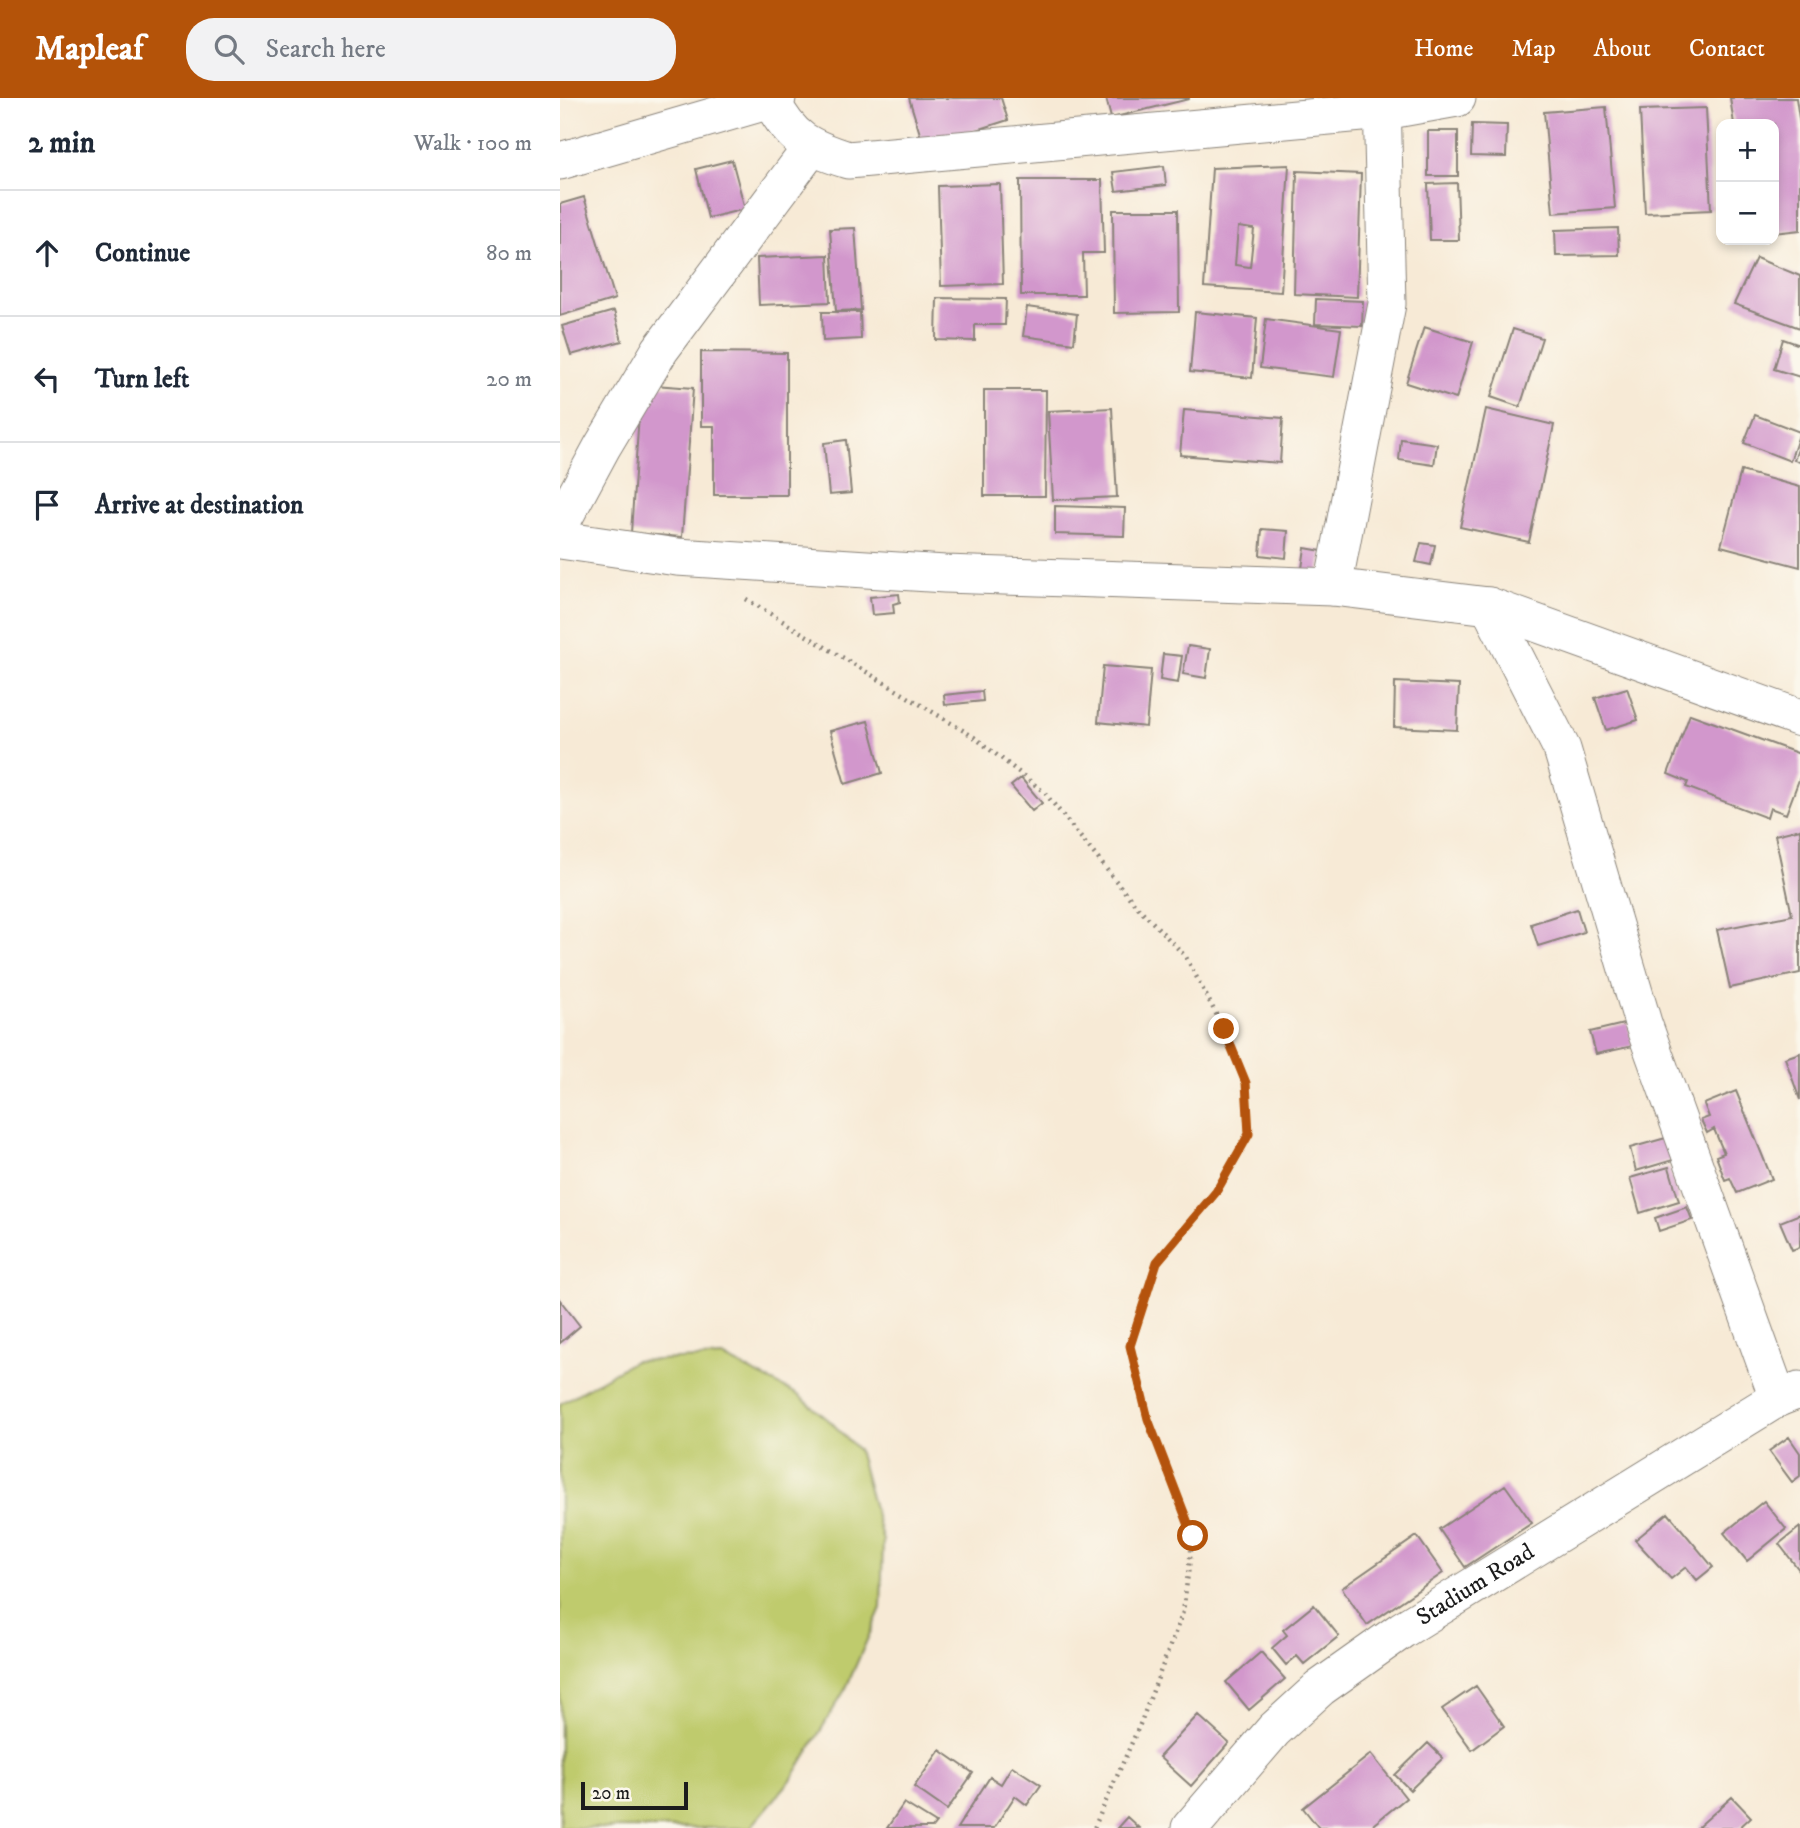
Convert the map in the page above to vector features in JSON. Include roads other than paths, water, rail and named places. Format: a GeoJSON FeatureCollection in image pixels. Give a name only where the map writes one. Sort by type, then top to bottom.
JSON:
{"type":"FeatureCollection","features":[{"type":"Feature","properties":{"kind":"street"},"geometry":{"type":"LineString","coordinates":[[560,160],[775,100],[786,128],[811,148],[848,160],[1457,98]]}},
{"type":"Feature","properties":{"kind":"street"},"geometry":{"type":"LineString","coordinates":[[1333,587],[1387,304],[1383,105]]}},
{"type":"Feature","properties":{"kind":"street"},"geometry":{"type":"LineString","coordinates":[[560,525],[602,447],[660,350],[811,148]]}},
{"type":"Feature","properties":{"kind":"street"},"geometry":{"type":"LineString","coordinates":[[560,540],[677,557],[932,573],[1333,587],[1489,606],[1800,718]]}},
{"type":"Feature","properties":{"kind":"street"},"geometry":{"type":"LineString","coordinates":[[1489,606],[1562,749],[1643,1023],[1789,1394]]}},
{"type":"Feature","properties":{"kind":"street","name":"Stadium Road"},"geometry":{"type":"LineString","coordinates":[[1189,1828],[1274,1730],[1320,1688],[1402,1630],[1789,1394]]}}]}
